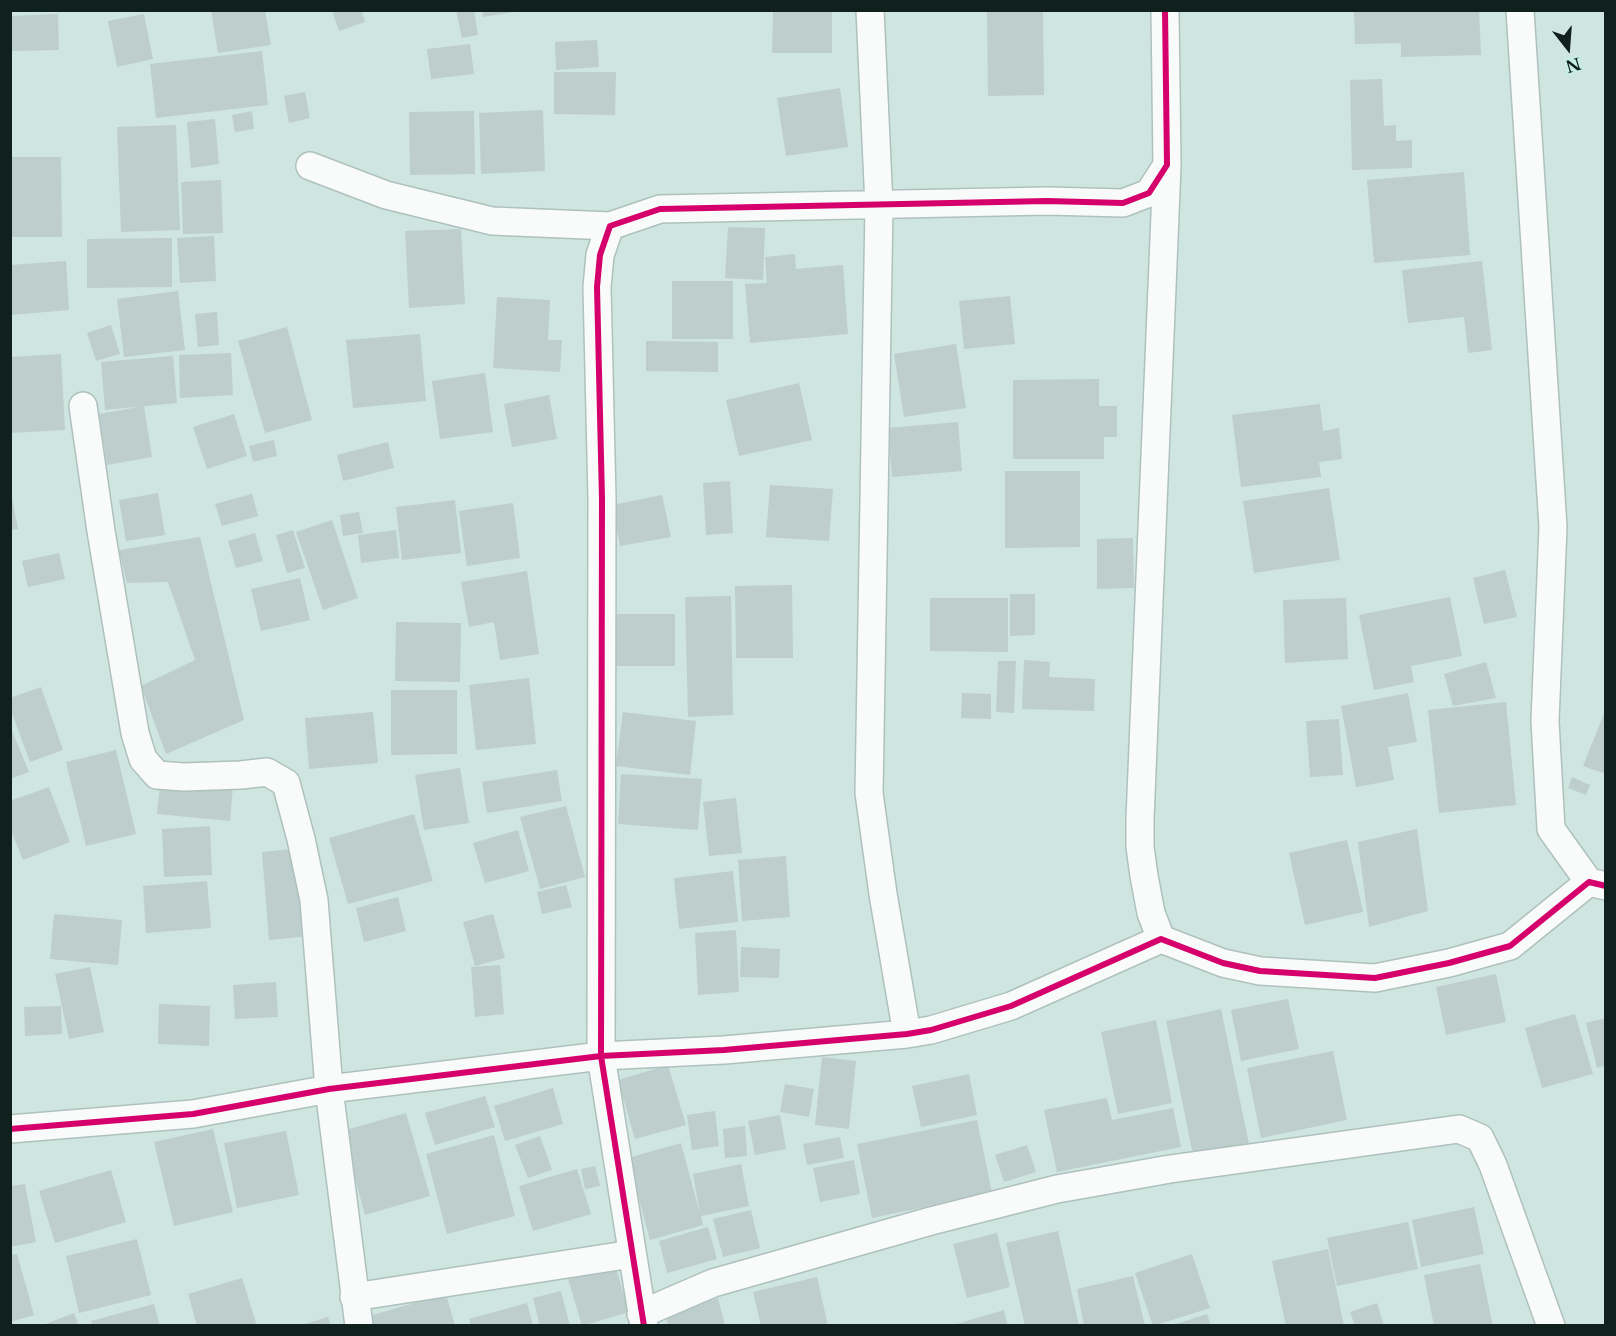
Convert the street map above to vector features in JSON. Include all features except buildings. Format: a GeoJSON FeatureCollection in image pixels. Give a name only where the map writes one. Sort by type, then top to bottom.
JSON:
{"type":"FeatureCollection","features":[{"type":"Feature","properties":{"kind":"street"},"geometry":{"type":"LineString","coordinates":[[870,10],[879,206],[869,794],[883,894],[907,1034]]}},
{"type":"Feature","properties":{"kind":"street"},"geometry":{"type":"LineString","coordinates":[[1161,939],[1151,913],[1144,876],[1140,847],[1140,819],[1167,165],[1165,10]]}},
{"type":"Feature","properties":{"kind":"street"},"geometry":{"type":"LineString","coordinates":[[10,1129],[193,1114],[329,1089],[601,1056],[724,1050],[932,1030],[1011,1006],[1161,939],[1223,963],[1260,971],[1375,978],[1449,963],[1510,946],[1597,884],[1551,829],[1545,721],[1553,526],[1520,10]]}},
{"type":"Feature","properties":{"kind":"street"},"geometry":{"type":"LineString","coordinates":[[310,166],[386,195],[492,221],[610,226],[660,209],[1047,201],[1123,203],[1149,193],[1167,165]]}},
{"type":"Feature","properties":{"kind":"street"},"geometry":{"type":"LineString","coordinates":[[610,226],[600,255],[597,286],[602,499],[601,1056],[643,1320],[712,1283],[931,1221],[1057,1189],[1170,1169],[1459,1129],[1480,1138],[1493,1165],[1551,1326]]}},
{"type":"Feature","properties":{"kind":"street"},"geometry":{"type":"LineString","coordinates":[[83,406],[101,531],[135,733],[143,759],[157,775],[196,777],[267,772],[286,783],[314,900],[329,1089],[359,1326]]}},
{"type":"Feature","properties":{"kind":"street"},"geometry":{"type":"LineString","coordinates":[[354,1297],[632,1254]]}},
{"type":"Feature","properties":{"kind":"cycle path"},"geometry":{"type":"LineString","coordinates":[[644,1326],[601,1056],[602,499],[597,287],[600,255],[610,226],[660,209],[1047,201],[1123,203],[1149,193],[1167,165],[1165,10]]}},
{"type":"Feature","properties":{"kind":"cycle path"},"geometry":{"type":"LineString","coordinates":[[10,1129],[193,1114],[329,1089],[601,1056],[724,1050],[907,1034],[931,1030],[1011,1006],[1161,939],[1223,963],[1260,971],[1375,978],[1449,963],[1510,946],[1589,882],[1606,886]]}}]}
